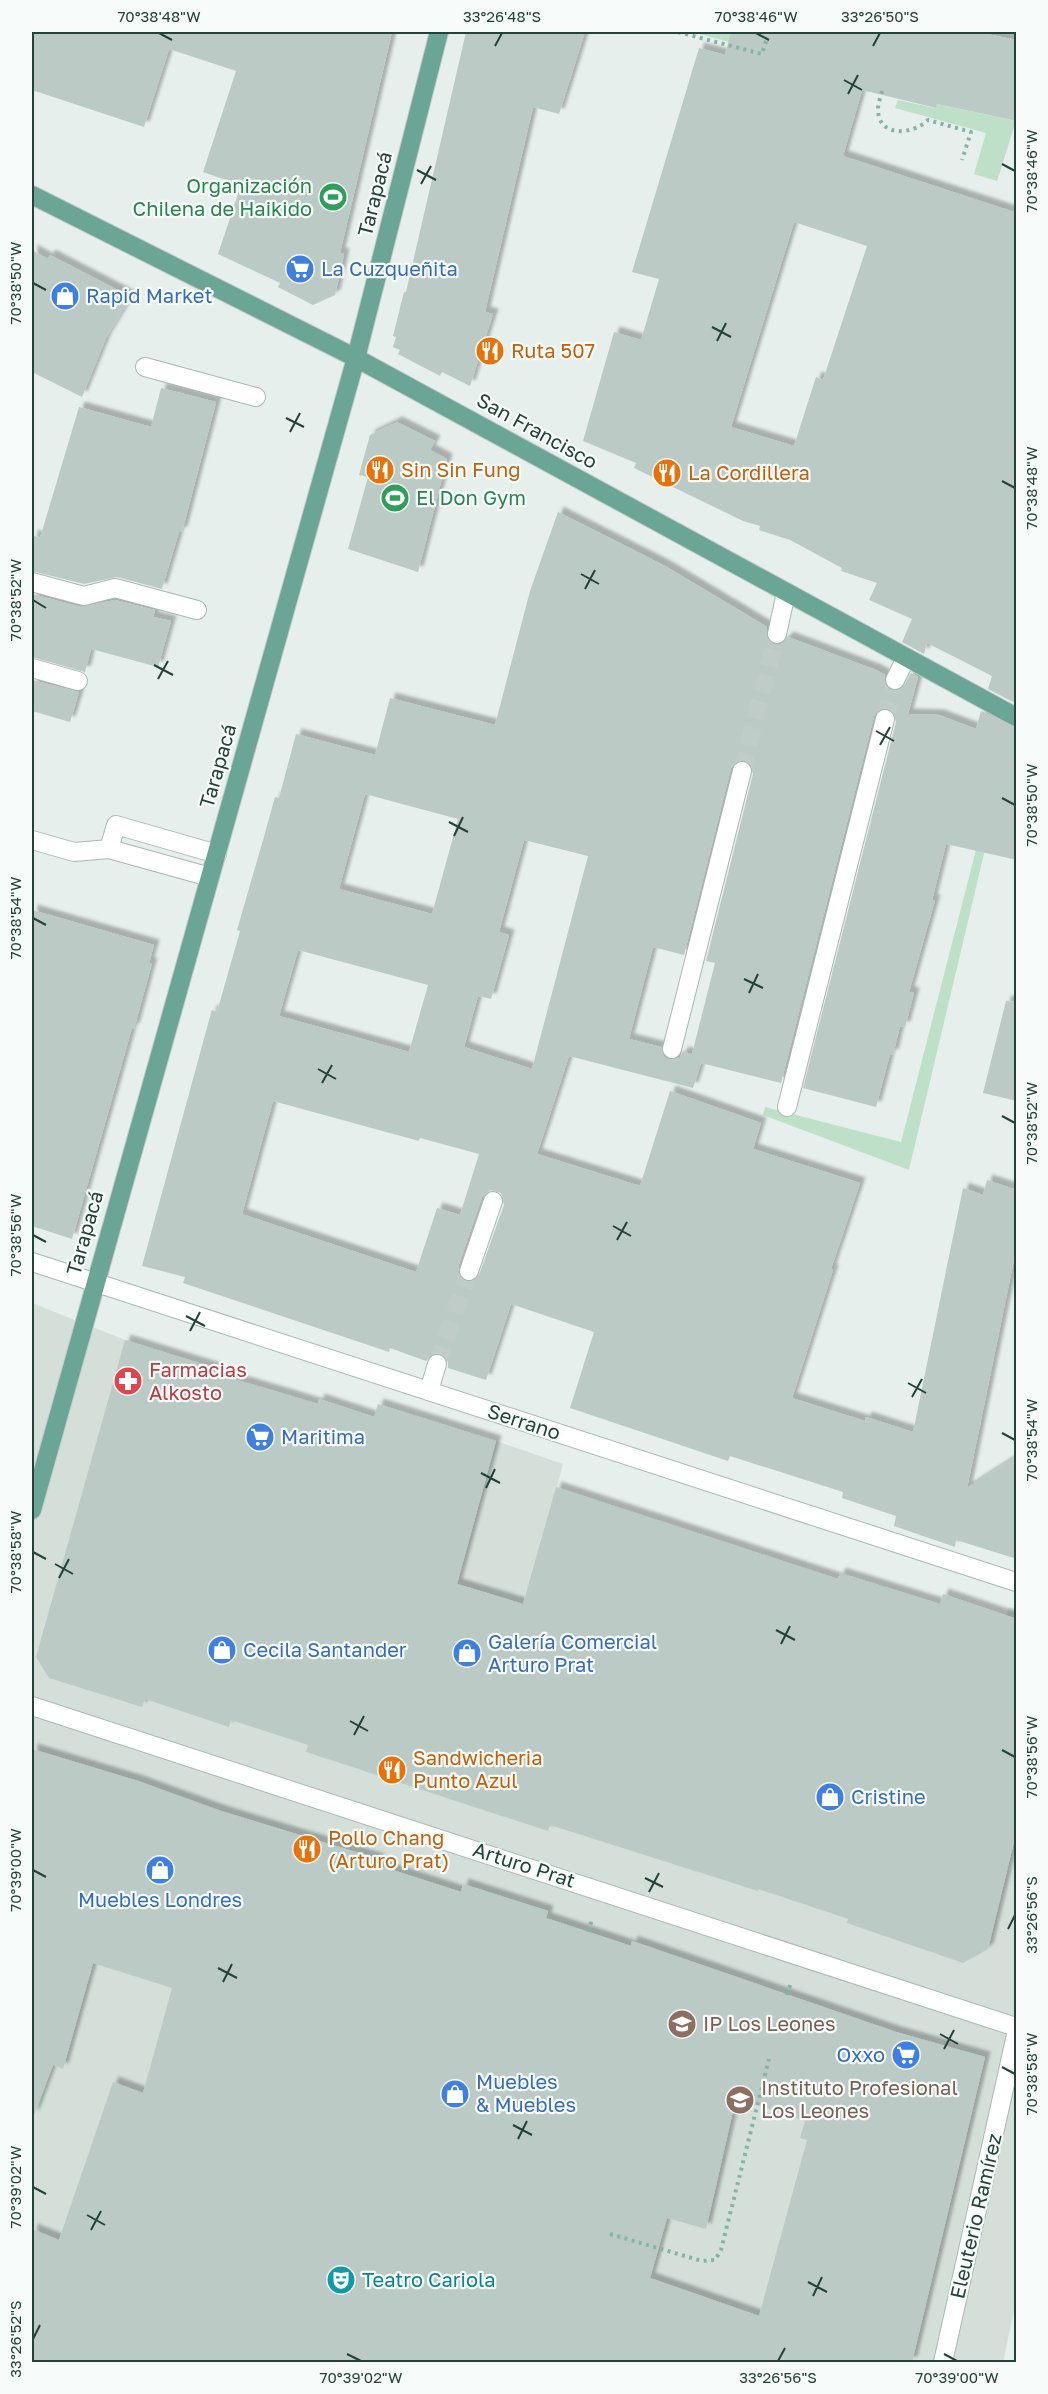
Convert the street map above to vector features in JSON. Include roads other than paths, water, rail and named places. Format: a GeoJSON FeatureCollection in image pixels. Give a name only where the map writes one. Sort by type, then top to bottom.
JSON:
{"type":"FeatureCollection","features":[{"type":"Feature","properties":{"kind":"main road","name":"Tarapacá"},"geometry":{"type":"LineString","coordinates":[[32,1510],[356,358],[439,32]]}},
{"type":"Feature","properties":{"kind":"main road","name":"San Francisco"},"geometry":{"type":"LineString","coordinates":[[32,195],[356,358],[1017,717]]}},
{"type":"Feature","properties":{"kind":"street"},"geometry":{"type":"LineString","coordinates":[[144,368],[256,397]]}},
{"type":"Feature","properties":{"kind":"street"},"geometry":{"type":"LineString","coordinates":[[32,582],[84,596],[115,588],[197,610]]}},
{"type":"Feature","properties":{"kind":"street"},"geometry":{"type":"LineString","coordinates":[[777,634],[786,592]]}},
{"type":"Feature","properties":{"kind":"street"},"geometry":{"type":"LineString","coordinates":[[895,680],[906,658]]}},
{"type":"Feature","properties":{"kind":"street"},"geometry":{"type":"LineString","coordinates":[[32,668],[78,681]]}},
{"type":"Feature","properties":{"kind":"street"},"geometry":{"type":"LineString","coordinates":[[787,1107],[885,719]]}},
{"type":"Feature","properties":{"kind":"street"},"geometry":{"type":"LineString","coordinates":[[672,1049],[742,771]]}},
{"type":"Feature","properties":{"kind":"street"},"geometry":{"type":"LineString","coordinates":[[109,849],[116,825],[216,854]]}},
{"type":"Feature","properties":{"kind":"street"},"geometry":{"type":"LineString","coordinates":[[32,840],[74,852],[109,849],[210,877]]}},
{"type":"Feature","properties":{"kind":"street"},"geometry":{"type":"LineString","coordinates":[[469,1271],[493,1201]]}},
{"type":"Feature","properties":{"kind":"street","name":"Serrano"},"geometry":{"type":"LineString","coordinates":[[32,1262],[1017,1582]]}},
{"type":"Feature","properties":{"kind":"street"},"geometry":{"type":"LineString","coordinates":[[429,1391],[437,1364]]}},
{"type":"Feature","properties":{"kind":"street","name":"Arturo Prat"},"geometry":{"type":"LineString","coordinates":[[32,1706],[1017,2027]]}},
{"type":"Feature","properties":{"kind":"street","name":"Eleuterio Ramírez"},"geometry":{"type":"LineString","coordinates":[[943,2362],[1017,2035]]}},
{"type":"Feature","properties":{"kind":"tunnel"},"geometry":{"type":"LineString","coordinates":[[742,771],[777,634]]}},
{"type":"Feature","properties":{"kind":"tunnel"},"geometry":{"type":"LineString","coordinates":[[885,719],[895,680]]}},
{"type":"Feature","properties":{"kind":"tunnel"},"geometry":{"type":"LineString","coordinates":[[437,1364],[469,1271]]}},
{"type":"Feature","properties":{"kind":"place","name":"Organización Chilena de Haikido"},"geometry":{"type":"Point","coordinates":[333,197]}},
{"type":"Feature","properties":{"kind":"place","name":"La Cuzqueñita"},"geometry":{"type":"Point","coordinates":[300,269]}},
{"type":"Feature","properties":{"kind":"place","name":"Rapid Market"},"geometry":{"type":"Point","coordinates":[65,296]}},
{"type":"Feature","properties":{"kind":"place","name":"Ruta 507"},"geometry":{"type":"Point","coordinates":[490,351]}},
{"type":"Feature","properties":{"kind":"place","name":"Sin Sin Fung"},"geometry":{"type":"Point","coordinates":[380,470]}},
{"type":"Feature","properties":{"kind":"place","name":"La Cordillera"},"geometry":{"type":"Point","coordinates":[667,473]}},
{"type":"Feature","properties":{"kind":"place","name":"El Don Gym"},"geometry":{"type":"Point","coordinates":[395,498]}},
{"type":"Feature","properties":{"kind":"place","name":"Farmacias Alkosto"},"geometry":{"type":"Point","coordinates":[128,1381]}},
{"type":"Feature","properties":{"kind":"place","name":"Maritima"},"geometry":{"type":"Point","coordinates":[260,1437]}},
{"type":"Feature","properties":{"kind":"place","name":"Cecila Santander"},"geometry":{"type":"Point","coordinates":[222,1650]}},
{"type":"Feature","properties":{"kind":"place","name":"Galería Comercial Arturo Prat"},"geometry":{"type":"Point","coordinates":[467,1653]}},
{"type":"Feature","properties":{"kind":"place","name":"Sandwicheria Punto Azul"},"geometry":{"type":"Point","coordinates":[392,1770]}},
{"type":"Feature","properties":{"kind":"place","name":"Cristine"},"geometry":{"type":"Point","coordinates":[830,1797]}},
{"type":"Feature","properties":{"kind":"place","name":"Pollo Chang (Arturo Prat)"},"geometry":{"type":"Point","coordinates":[307,1849]}},
{"type":"Feature","properties":{"kind":"place","name":"Muebles Londres"},"geometry":{"type":"Point","coordinates":[160,1870]}},
{"type":"Feature","properties":{"kind":"place","name":"IP Los Leones"},"geometry":{"type":"Point","coordinates":[682,2024]}},
{"type":"Feature","properties":{"kind":"place","name":"Oxxo"},"geometry":{"type":"Point","coordinates":[906,2055]}},
{"type":"Feature","properties":{"kind":"place","name":"Muebles & Muebles"},"geometry":{"type":"Point","coordinates":[455,2094]}},
{"type":"Feature","properties":{"kind":"place","name":"Instituto Profesional Los Leones"},"geometry":{"type":"Point","coordinates":[740,2100]}},
{"type":"Feature","properties":{"kind":"place","name":"Teatro Cariola"},"geometry":{"type":"Point","coordinates":[341,2280]}}]}
